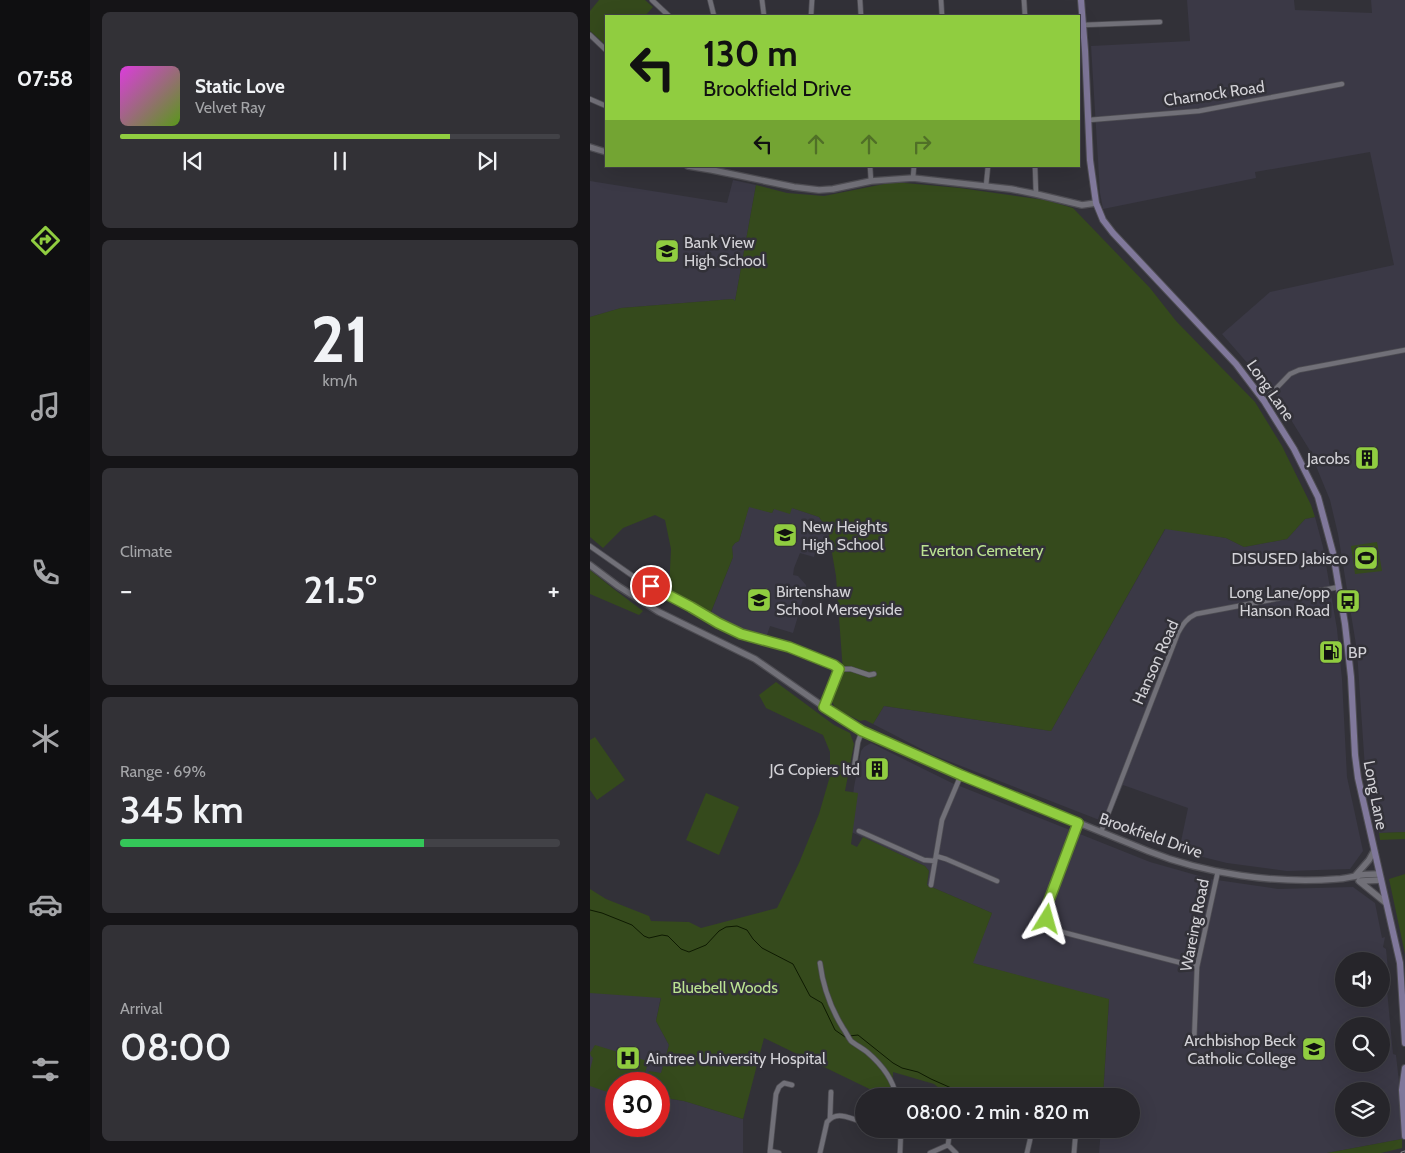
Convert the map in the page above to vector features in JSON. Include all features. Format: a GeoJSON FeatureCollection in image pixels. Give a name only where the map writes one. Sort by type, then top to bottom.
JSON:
{"type":"FeatureCollection","features":[{"type":"Feature","properties":{"kind":"main road","name":"Long Lane"},"geometry":{"type":"LineString","coordinates":[[1081,0],[1084,25],[1090,160],[1096,203],[1103,220],[1236,364],[1264,401],[1294,449],[1318,498],[1340,587],[1351,677],[1358,778],[1400,963],[1405,1043]]}},
{"type":"Feature","properties":{"kind":"main road"},"geometry":{"type":"LineString","coordinates":[[1405,1068],[1402,1090],[1405,1136]]}},
{"type":"Feature","properties":{"kind":"street"},"geometry":{"type":"LineString","coordinates":[[652,0],[668,15]]}},
{"type":"Feature","properties":{"kind":"street"},"geometry":{"type":"LineString","coordinates":[[710,0],[714,15]]}},
{"type":"Feature","properties":{"kind":"street"},"geometry":{"type":"LineString","coordinates":[[762,0],[764,15]]}},
{"type":"Feature","properties":{"kind":"street"},"geometry":{"type":"LineString","coordinates":[[811,15],[812,0]]}},
{"type":"Feature","properties":{"kind":"street"},"geometry":{"type":"LineString","coordinates":[[860,0],[861,15]]}},
{"type":"Feature","properties":{"kind":"street"},"geometry":{"type":"LineString","coordinates":[[941,0],[942,15]]}},
{"type":"Feature","properties":{"kind":"street"},"geometry":{"type":"LineString","coordinates":[[1024,0],[1025,15]]}},
{"type":"Feature","properties":{"kind":"street"},"geometry":{"type":"LineString","coordinates":[[1084,25],[1160,22]]}},
{"type":"Feature","properties":{"kind":"street"},"geometry":{"type":"LineString","coordinates":[[590,35],[605,49]]}},
{"type":"Feature","properties":{"kind":"street","name":"Charnock Road"},"geometry":{"type":"LineString","coordinates":[[1089,120],[1199,111],[1342,84]]}},
{"type":"Feature","properties":{"kind":"street"},"geometry":{"type":"LineString","coordinates":[[590,99],[605,106]]}},
{"type":"Feature","properties":{"kind":"street"},"geometry":{"type":"LineString","coordinates":[[590,147],[605,152]]}},
{"type":"Feature","properties":{"kind":"street"},"geometry":{"type":"LineString","coordinates":[[870,167],[871,181]]}},
{"type":"Feature","properties":{"kind":"street"},"geometry":{"type":"LineString","coordinates":[[913,178],[914,167]]}},
{"type":"Feature","properties":{"kind":"street"},"geometry":{"type":"LineString","coordinates":[[986,186],[988,167]]}},
{"type":"Feature","properties":{"kind":"street"},"geometry":{"type":"LineString","coordinates":[[1035,167],[1036,194]]}},
{"type":"Feature","properties":{"kind":"street"},"geometry":{"type":"LineString","coordinates":[[712,168],[794,187],[819,190],[871,181],[913,178],[986,186],[1036,194],[1082,205],[1096,203]]}},
{"type":"Feature","properties":{"kind":"street"},"geometry":{"type":"LineString","coordinates":[[1264,401],[1290,374],[1299,370],[1405,350]]}},
{"type":"Feature","properties":{"kind":"street"},"geometry":{"type":"LineString","coordinates":[[590,546],[637,579],[741,634],[789,647],[834,665],[839,669],[852,669],[869,675],[874,674]]}},
{"type":"Feature","properties":{"kind":"street","name":"Brookfield Drive"},"geometry":{"type":"LineString","coordinates":[[590,565],[618,586],[659,612],[755,660],[862,731],[961,775],[1155,854],[1218,871],[1282,880],[1380,877]]}},
{"type":"Feature","properties":{"kind":"street","name":"Hanson Road"},"geometry":{"type":"LineString","coordinates":[[1101,832],[1182,624],[1189,617],[1196,614],[1340,587]]}},
{"type":"Feature","properties":{"kind":"street"},"geometry":{"type":"LineString","coordinates":[[824,707],[839,669]]}},
{"type":"Feature","properties":{"kind":"street"},"geometry":{"type":"LineString","coordinates":[[853,774],[858,742],[862,731]]}},
{"type":"Feature","properties":{"kind":"street"},"geometry":{"type":"LineString","coordinates":[[931,885],[942,820],[961,775]]}},
{"type":"Feature","properties":{"kind":"street"},"geometry":{"type":"LineString","coordinates":[[1078,823],[1046,910],[1047,919],[1052,926],[1062,932],[1197,968]]}},
{"type":"Feature","properties":{"kind":"street"},"geometry":{"type":"LineString","coordinates":[[859,831],[924,860],[946,859],[998,881]]}},
{"type":"Feature","properties":{"kind":"street"},"geometry":{"type":"LineString","coordinates":[[1374,851],[1355,878],[1386,903]]}},
{"type":"Feature","properties":{"kind":"street","name":"Wareing Road"},"geometry":{"type":"LineString","coordinates":[[1194,1043],[1197,968],[1218,871]]}},
{"type":"Feature","properties":{"kind":"street"},"geometry":{"type":"LineString","coordinates":[[820,963],[828,999],[836,1017],[851,1040],[868,1053],[886,1071],[895,1088]]}},
{"type":"Feature","properties":{"kind":"street"},"geometry":{"type":"LineString","coordinates":[[778,1079],[779,1087]]}},
{"type":"Feature","properties":{"kind":"street"},"geometry":{"type":"LineString","coordinates":[[779,1153],[770,1152],[776,1094],[779,1087],[784,1083],[792,1084]]}},
{"type":"Feature","properties":{"kind":"street"},"geometry":{"type":"LineString","coordinates":[[820,1153],[827,1122],[830,1118],[831,1092]]}},
{"type":"Feature","properties":{"kind":"street"},"geometry":{"type":"LineString","coordinates":[[830,1118],[843,1115],[855,1119]]}},
{"type":"Feature","properties":{"kind":"street"},"geometry":{"type":"LineString","coordinates":[[900,1153],[901,1138]]}},
{"type":"Feature","properties":{"kind":"street"},"geometry":{"type":"LineString","coordinates":[[948,1145],[949,1138]]}},
{"type":"Feature","properties":{"kind":"street"},"geometry":{"type":"LineString","coordinates":[[1027,1153],[1030,1138]]}},
{"type":"Feature","properties":{"kind":"street"},"geometry":{"type":"LineString","coordinates":[[1074,1153],[1075,1138]]}},
{"type":"Feature","properties":{"kind":"street"},"geometry":{"type":"LineString","coordinates":[[930,1153],[948,1145]]}},
{"type":"Feature","properties":{"kind":"street"},"geometry":{"type":"LineString","coordinates":[[948,1145],[956,1153]]}},
{"type":"Feature","properties":{"kind":"shaded area"},"geometry":{"type":"Polygon","coordinates":[[[1187,0],[1294,0],[1295,10],[1372,13],[1371,0],[1405,0],[1405,832],[1379,833],[1365,769],[1357,651],[1338,534],[1330,500],[1309,449],[1277,397],[1222,334],[1270,292],[1394,265],[1370,152],[1255,172],[1256,178],[1103,209],[1100,193],[1091,46],[1190,41],[1187,0]]]}},
{"type":"Feature","properties":{"kind":"shaded area","name":"Bank View High School"},"geometry":{"type":"Polygon","coordinates":[[[733,180],[756,185],[735,301],[733,299],[621,308],[590,317],[590,181],[727,203],[733,180]]]}},
{"type":"Feature","properties":{"kind":"shaded area"},"geometry":{"type":"Polygon","coordinates":[[[749,506],[772,513],[774,509],[792,508],[819,517],[828,530],[831,549],[815,553],[814,557],[800,553],[794,568],[793,575],[798,576],[806,585],[806,589],[793,633],[770,626],[766,638],[742,632],[710,615],[733,557],[732,547],[739,541],[749,506]]]}},
{"type":"Feature","properties":{"kind":"shaded area"},"geometry":{"type":"Polygon","coordinates":[[[1315,517],[1323,547],[1337,629],[1342,679],[1347,777],[1363,851],[1350,869],[1287,871],[1227,863],[1179,851],[1188,808],[1123,785],[1107,823],[933,755],[873,724],[884,706],[1051,731],[1166,528],[1226,538],[1244,547],[1287,539],[1305,519],[1315,517]]]}},
{"type":"Feature","properties":{"kind":"shaded area"},"geometry":{"type":"Polygon","coordinates":[[[871,743],[952,783],[1150,862],[1210,879],[1278,889],[1353,887],[1375,903],[1382,938],[1385,937],[1383,947],[1386,952],[1335,952],[1335,1007],[1389,1007],[1390,1017],[1335,1017],[1335,1072],[1390,1072],[1390,1022],[1393,1054],[1396,1055],[1405,1136],[1402,1136],[1402,1139],[1327,1153],[1099,1153],[1100,1138],[1140,1138],[1140,1088],[1104,1088],[1109,1000],[972,963],[992,913],[927,885],[929,871],[925,866],[849,831],[854,787],[861,751],[871,743]]]}},
{"type":"Feature","properties":{"kind":"shaded area","name":"Aintree University Hospital"},"geometry":{"type":"Polygon","coordinates":[[[590,978],[662,991],[656,1021],[669,1045],[662,1072],[605,1072],[605,1137],[670,1137],[670,1099],[684,1101],[743,1119],[743,1153],[590,1153],[590,978]]]}},
{"type":"Feature","properties":{"kind":"green space"},"geometry":{"type":"Polygon","coordinates":[[[599,0],[645,0],[653,7],[646,15],[605,15],[605,44],[590,31],[590,11],[599,0]]]}},
{"type":"Feature","properties":{"kind":"green space","name":"Everton Cemetery"},"geometry":{"type":"Polygon","coordinates":[[[894,182],[960,188],[1045,200],[1073,208],[1150,288],[1176,321],[1255,402],[1282,446],[1315,517],[1305,519],[1287,539],[1244,547],[1226,538],[1165,529],[1051,731],[884,706],[873,724],[865,720],[860,721],[836,709],[831,700],[843,672],[836,576],[828,530],[819,517],[792,508],[790,514],[774,509],[772,513],[749,507],[739,541],[732,547],[733,557],[711,612],[669,590],[671,549],[665,520],[655,515],[623,528],[603,548],[590,537],[590,317],[621,308],[733,299],[735,301],[756,185],[787,193],[824,196],[894,182]]]}},
{"type":"Feature","properties":{"kind":"green space","name":"DISUSED Jabisco"},"geometry":{"type":"Polygon","coordinates":[[[1377,542],[1382,571],[1355,574],[1351,546],[1377,542]]]}},
{"type":"Feature","properties":{"kind":"green space"},"geometry":{"type":"Polygon","coordinates":[[[590,570],[643,611],[639,615],[590,594],[590,570]]]}},
{"type":"Feature","properties":{"kind":"green space","name":"Bluebell Woods"},"geometry":{"type":"Polygon","coordinates":[[[776,682],[834,725],[850,733],[854,744],[845,791],[858,793],[851,844],[857,847],[863,837],[925,866],[929,871],[927,885],[992,913],[973,963],[1109,999],[1103,1088],[939,1088],[934,1084],[893,1072],[892,1088],[867,1088],[764,1038],[743,1119],[684,1101],[670,1099],[670,1072],[661,1072],[669,1045],[656,1021],[661,998],[590,993],[590,889],[606,899],[649,916],[651,921],[689,922],[701,928],[777,908],[799,863],[819,814],[830,776],[830,752],[823,735],[766,708],[759,695],[776,682]]]}},
{"type":"Feature","properties":{"kind":"green space"},"geometry":{"type":"Polygon","coordinates":[[[595,737],[625,780],[597,800],[590,790],[590,740],[595,737]]]}},
{"type":"Feature","properties":{"kind":"green space"},"geometry":{"type":"Polygon","coordinates":[[[706,793],[739,807],[719,855],[686,840],[706,793]]]}},
{"type":"Feature","properties":{"kind":"green space"},"geometry":{"type":"Polygon","coordinates":[[[1405,832],[1405,839],[1380,840],[1379,833],[1405,832]]]}},
{"type":"Feature","properties":{"kind":"green space"},"geometry":{"type":"Polygon","coordinates":[[[1405,874],[1405,954],[1389,879],[1405,874]]]}},
{"type":"Feature","properties":{"kind":"green space"},"geometry":{"type":"Polygon","coordinates":[[[595,1045],[644,1060],[648,1063],[645,1072],[605,1072],[605,1091],[590,1086],[590,1070],[593,1058],[590,1053],[595,1045]]]}},
{"type":"Feature","properties":{"kind":"green space"},"geometry":{"type":"Polygon","coordinates":[[[1402,1139],[1402,1148],[1381,1153],[1327,1153],[1402,1139]]]}},
{"type":"Feature","properties":{"kind":"waterway"},"geometry":{"type":"LineString","coordinates":[[590,910],[632,925],[649,938],[662,935],[668,936],[681,949],[689,952],[706,945],[719,931],[726,927],[737,926],[747,930],[762,948],[793,964],[810,996],[822,1003],[835,1030],[845,1037]]}},
{"type":"Feature","properties":{"kind":"waterway"},"geometry":{"type":"LineString","coordinates":[[849,1036],[858,1035],[893,1063],[902,1068],[918,1072],[951,1088]]}},
{"type":"Feature","properties":{"kind":"place","name":"Bank View High School"},"geometry":{"type":"Point","coordinates":[667,251]}},
{"type":"Feature","properties":{"kind":"place","name":"Jacobs"},"geometry":{"type":"Point","coordinates":[1367,458]}},
{"type":"Feature","properties":{"kind":"place","name":"New Heights High School"},"geometry":{"type":"Point","coordinates":[785,535]}},
{"type":"Feature","properties":{"kind":"place","name":"DISUSED Jabisco"},"geometry":{"type":"Point","coordinates":[1366,558]}},
{"type":"Feature","properties":{"kind":"place","name":"Birtenshaw School Merseyside"},"geometry":{"type":"Point","coordinates":[759,600]}},
{"type":"Feature","properties":{"kind":"place","name":"Long Lane/opp Hanson Road"},"geometry":{"type":"Point","coordinates":[1348,601]}},
{"type":"Feature","properties":{"kind":"place","name":"BP"},"geometry":{"type":"Point","coordinates":[1331,652]}},
{"type":"Feature","properties":{"kind":"place","name":"JG Copiers ltd"},"geometry":{"type":"Point","coordinates":[877,769]}},
{"type":"Feature","properties":{"kind":"place","name":"Archbishop Beck Catholic College"},"geometry":{"type":"Point","coordinates":[1314,1049]}},
{"type":"Feature","properties":{"kind":"place","name":"Aintree University Hospital"},"geometry":{"type":"Point","coordinates":[628,1058]}},
{"type":"Feature","properties":{"kind":"route"},"geometry":{"type":"LineString","coordinates":[[651,586],[741,634],[789,647],[834,665],[839,669],[824,707],[862,731],[961,775],[1078,823],[1048,903],[1046,910],[1047,919]]}}]}
